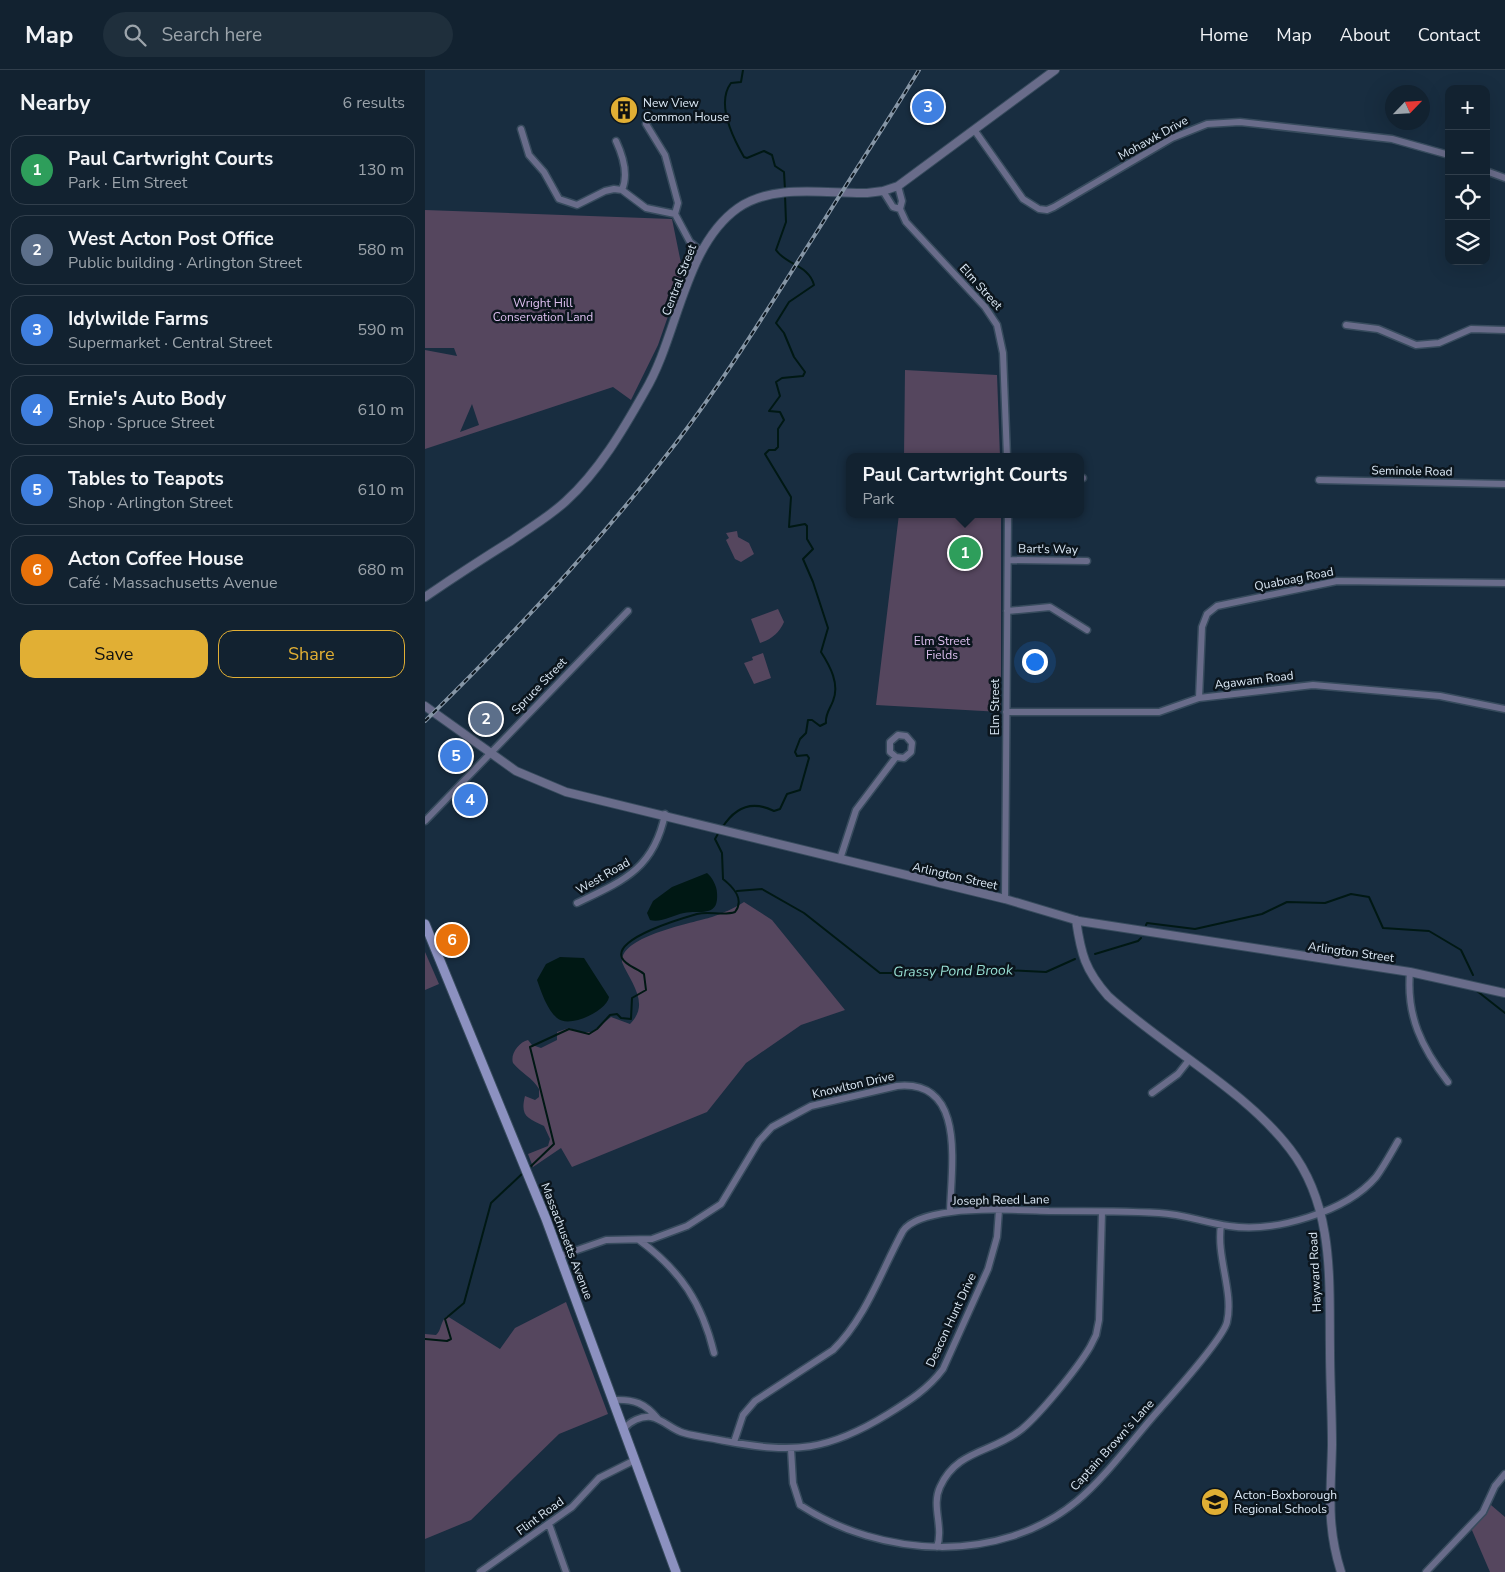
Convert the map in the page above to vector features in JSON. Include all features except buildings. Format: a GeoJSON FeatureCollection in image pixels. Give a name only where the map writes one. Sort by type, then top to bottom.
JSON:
{"type":"FeatureCollection","features":[{"type":"Feature","properties":{"kind":"main road","name":"Massachusetts Avenue"},"geometry":{"type":"LineString","coordinates":[[425,924],[525,1164],[676,1572]]}},
{"type":"Feature","properties":{"kind":"street","name":"Central Street"},"geometry":{"type":"LineString","coordinates":[[425,596],[556,510],[591,474],[653,378],[701,251],[716,227],[739,207],[757,199],[778,194],[883,191],[898,186],[975,131],[1055,70]]}},
{"type":"Feature","properties":{"kind":"street","name":"Mohawk Drive"},"geometry":{"type":"LineString","coordinates":[[975,131],[1023,199],[1032,206],[1047,210],[1068,200],[1177,135],[1207,124],[1240,122],[1392,139],[1445,154]]}},
{"type":"Feature","properties":{"kind":"street"},"geometry":{"type":"LineString","coordinates":[[645,124],[665,155],[678,203],[675,214],[690,242],[701,251]]}},
{"type":"Feature","properties":{"kind":"street"},"geometry":{"type":"LineString","coordinates":[[521,129],[529,155],[544,172],[559,199],[577,204],[605,191],[621,190],[646,208],[675,214]]}},
{"type":"Feature","properties":{"kind":"street"},"geometry":{"type":"LineString","coordinates":[[616,141],[624,162],[625,177],[621,190]]}},
{"type":"Feature","properties":{"kind":"street"},"geometry":{"type":"LineString","coordinates":[[1490,172],[1505,178]]}},
{"type":"Feature","properties":{"kind":"street","name":"Elm Street"},"geometry":{"type":"LineString","coordinates":[[898,186],[902,201],[900,210],[906,222],[985,307],[997,325],[1003,353],[1007,453]]}},
{"type":"Feature","properties":{"kind":"street","name":"Elm Street"},"geometry":{"type":"LineString","coordinates":[[883,191],[893,207],[900,210]]}},
{"type":"Feature","properties":{"kind":"street"},"geometry":{"type":"LineString","coordinates":[[1347,325],[1378,329],[1415,345],[1439,343],[1471,330],[1505,330]]}},
{"type":"Feature","properties":{"kind":"street","name":"Seminole Road"},"geometry":{"type":"LineString","coordinates":[[1319,480],[1505,484]]}},
{"type":"Feature","properties":{"kind":"street","name":"Elm Street"},"geometry":{"type":"LineString","coordinates":[[1005,900],[1008,518]]}},
{"type":"Feature","properties":{"kind":"street","name":"Bart's Way"},"geometry":{"type":"LineString","coordinates":[[1008,560],[1087,561]]}},
{"type":"Feature","properties":{"kind":"street","name":"Quaboag Road"},"geometry":{"type":"LineString","coordinates":[[1199,698],[1202,627],[1207,614],[1217,606],[1337,581],[1505,583]]}},
{"type":"Feature","properties":{"kind":"street"},"geometry":{"type":"LineString","coordinates":[[1007,610],[1050,607],[1087,630]]}},
{"type":"Feature","properties":{"kind":"street","name":"Spruce Street"},"geometry":{"type":"LineString","coordinates":[[425,821],[628,612]]}},
{"type":"Feature","properties":{"kind":"street","name":"Agawam Road"},"geometry":{"type":"LineString","coordinates":[[1006,712],[1159,712],[1199,698],[1303,686],[1440,696],[1505,709]]}},
{"type":"Feature","properties":{"kind":"street","name":"Arlington Street"},"geometry":{"type":"LineString","coordinates":[[425,706],[516,771],[551,787],[1005,900],[1076,920],[1148,933],[1410,972],[1505,993]]}},
{"type":"Feature","properties":{"kind":"street"},"geometry":{"type":"LineString","coordinates":[[840,859],[856,810],[896,757]]}},
{"type":"Feature","properties":{"kind":"street","name":"West Road"},"geometry":{"type":"LineString","coordinates":[[577,903],[626,877],[640,867],[658,842],[665,814]]}},
{"type":"Feature","properties":{"kind":"street","name":"Hayward Road"},"geometry":{"type":"LineString","coordinates":[[1076,920],[1081,949],[1091,976],[1118,1005],[1251,1110],[1281,1138],[1303,1168],[1321,1213],[1326,1236],[1332,1444],[1329,1485],[1330,1525],[1331,1541],[1341,1572]]}},
{"type":"Feature","properties":{"kind":"street"},"geometry":{"type":"LineString","coordinates":[[1410,972],[1409,1002],[1415,1026],[1425,1050],[1448,1082]]}},
{"type":"Feature","properties":{"kind":"street"},"geometry":{"type":"LineString","coordinates":[[1153,1093],[1178,1074],[1189,1060]]}},
{"type":"Feature","properties":{"kind":"street","name":"Knowlton Drive"},"geometry":{"type":"LineString","coordinates":[[560,1256],[606,1240],[652,1239],[676,1231],[706,1215],[721,1204],[759,1141],[779,1123],[811,1106],[829,1100],[911,1085],[933,1092],[949,1118],[951,1149],[950,1212]]}},
{"type":"Feature","properties":{"kind":"street","name":"Joseph Reed Lane"},"geometry":{"type":"LineString","coordinates":[[734,1442],[743,1415],[755,1401],[833,1350],[843,1341],[869,1301],[907,1226],[950,1212],[999,1210],[1185,1215],[1221,1225],[1240,1227],[1291,1222],[1321,1213],[1364,1188],[1376,1177],[1398,1142]]}},
{"type":"Feature","properties":{"kind":"street","name":"Deacon Hunt Drive"},"geometry":{"type":"LineString","coordinates":[[613,1400],[637,1401],[646,1405],[658,1419],[685,1434],[774,1449],[818,1446],[856,1432],[903,1404],[932,1383],[950,1356],[988,1268],[996,1243],[999,1210]]}},
{"type":"Feature","properties":{"kind":"street"},"geometry":{"type":"LineString","coordinates":[[937,1547],[940,1530],[937,1496],[939,1487],[949,1471],[969,1455],[998,1444],[1023,1428],[1090,1347],[1096,1335],[1099,1320],[1102,1212]]}},
{"type":"Feature","properties":{"kind":"street","name":"Captain Brown's Lane"},"geometry":{"type":"LineString","coordinates":[[791,1449],[793,1483],[800,1505],[817,1515],[884,1541],[937,1547],[957,1547],[988,1542],[1009,1536],[1045,1521],[1078,1500],[1116,1459],[1173,1394],[1227,1324],[1228,1308],[1221,1263],[1221,1225]]}},
{"type":"Feature","properties":{"kind":"street"},"geometry":{"type":"LineString","coordinates":[[639,1240],[689,1289],[705,1318],[714,1353]]}},
{"type":"Feature","properties":{"kind":"street"},"geometry":{"type":"LineString","coordinates":[[624,1429],[634,1420],[648,1417],[658,1419]]}},
{"type":"Feature","properties":{"kind":"street","name":"Flint Road"},"geometry":{"type":"LineString","coordinates":[[480,1572],[572,1508],[599,1478],[635,1460]]}},
{"type":"Feature","properties":{"kind":"street"},"geometry":{"type":"LineString","coordinates":[[1426,1572],[1483,1512],[1495,1486],[1505,1474]]}},
{"type":"Feature","properties":{"kind":"street"},"geometry":{"type":"LineString","coordinates":[[549,1524],[566,1572]]}},
{"type":"Feature","properties":{"kind":"green space","name":"Wright Hill Conservation Land"},"geometry":{"type":"Polygon","coordinates":[[[425,210],[672,219],[683,273],[658,345],[631,400],[613,387],[425,449],[425,350],[457,356],[454,348],[425,348],[425,210]],[[472,404],[460,432],[479,425],[472,404]]]}},
{"type":"Feature","properties":{"kind":"green space"},"geometry":{"type":"Polygon","coordinates":[[[905,370],[997,375],[1000,453],[904,453],[905,370]]]}},
{"type":"Feature","properties":{"kind":"green space","name":"Elm Street Fields"},"geometry":{"type":"Polygon","coordinates":[[[899,518],[1001,518],[1001,712],[876,705],[899,518]]]}},
{"type":"Feature","properties":{"kind":"green space"},"geometry":{"type":"Polygon","coordinates":[[[737,531],[738,537],[749,543],[754,554],[741,562],[735,559],[726,540],[729,538],[726,533],[737,531]]]}},
{"type":"Feature","properties":{"kind":"green space"},"geometry":{"type":"Polygon","coordinates":[[[778,609],[784,622],[782,626],[775,635],[760,643],[751,619],[778,609]]]}},
{"type":"Feature","properties":{"kind":"green space"},"geometry":{"type":"Polygon","coordinates":[[[763,653],[771,678],[754,684],[744,663],[753,660],[752,657],[763,653]]]}},
{"type":"Feature","properties":{"kind":"green space"},"geometry":{"type":"Polygon","coordinates":[[[744,902],[772,920],[845,1010],[801,1025],[746,1063],[707,1112],[572,1167],[561,1148],[533,1167],[528,1154],[548,1146],[550,1139],[544,1126],[526,1116],[524,1112],[525,1096],[535,1100],[539,1097],[539,1089],[513,1063],[512,1060],[516,1049],[521,1043],[528,1040],[532,1045],[541,1048],[557,1040],[557,1032],[569,1028],[581,1032],[592,1032],[611,1017],[630,1024],[639,1008],[639,1000],[634,985],[622,962],[625,953],[633,945],[659,932],[712,917],[744,902]]]}},
{"type":"Feature","properties":{"kind":"green space"},"geometry":{"type":"Polygon","coordinates":[[[425,952],[439,984],[425,990],[425,952]]]}},
{"type":"Feature","properties":{"kind":"green space"},"geometry":{"type":"Polygon","coordinates":[[[566,1302],[608,1414],[559,1434],[471,1520],[425,1539],[425,1334],[436,1335],[447,1316],[500,1349],[515,1328],[566,1302]]]}},
{"type":"Feature","properties":{"kind":"green space"},"geometry":{"type":"Polygon","coordinates":[[[1491,1505],[1505,1517],[1505,1572],[1490,1572],[1471,1528],[1491,1505]]]}},
{"type":"Feature","properties":{"kind":"shaded area"},"geometry":{"type":"Polygon","coordinates":[[[707,873],[717,890],[717,901],[712,910],[684,913],[663,920],[650,920],[647,913],[653,901],[672,887],[707,873]]]}},
{"type":"Feature","properties":{"kind":"shaded area"},"geometry":{"type":"Polygon","coordinates":[[[560,957],[584,958],[609,997],[602,1008],[578,1020],[563,1021],[553,1015],[537,980],[546,964],[560,957]]]}},
{"type":"Feature","properties":{"kind":"waterway"},"geometry":{"type":"LineString","coordinates":[[743,70],[741,82],[731,83],[725,100],[731,131],[744,157],[747,158],[764,151],[772,155],[775,166],[784,172],[785,190]]}},
{"type":"Feature","properties":{"kind":"waterway"},"geometry":{"type":"LineString","coordinates":[[722,828],[738,810],[758,806],[774,811],[780,809],[787,794],[800,790],[809,758],[807,755],[797,756],[795,752],[800,739],[806,733],[808,720],[812,720],[820,726],[826,723],[827,714],[835,695],[833,675],[821,652],[828,628],[813,582],[803,559],[813,549],[807,539],[807,526],[805,524],[789,527],[791,497],[765,454],[769,450],[775,450],[778,447],[778,429],[784,420],[780,412],[769,411],[780,396],[776,382],[782,378],[803,376],[805,372],[794,357],[784,333],[776,323],[789,302],[814,285],[807,273],[785,259],[776,250],[786,222],[785,195]]}},
{"type":"Feature","properties":{"kind":"waterway"},"geometry":{"type":"LineString","coordinates":[[528,1169],[554,1144],[530,1047],[569,1029],[589,1034],[597,1029],[610,1015],[617,1014],[621,1018],[631,1019],[632,998],[646,990],[644,974],[624,961],[622,951],[628,943],[638,936],[665,924],[697,914],[726,914],[735,912],[739,902],[737,894],[723,879],[722,853],[715,839],[719,832]]}},
{"type":"Feature","properties":{"kind":"waterway","name":"Grassy Pond Brook"},"geometry":{"type":"LineString","coordinates":[[737,891],[762,889],[804,913],[880,973],[927,973],[983,969],[1046,972],[1075,959]]}},
{"type":"Feature","properties":{"kind":"waterway","name":"Grassy Pond Brook"},"geometry":{"type":"LineString","coordinates":[[1146,925],[1147,923],[1195,929],[1262,914],[1287,902],[1325,903],[1351,894],[1369,897],[1383,928],[1429,931],[1461,950],[1473,975]]}},
{"type":"Feature","properties":{"kind":"waterway","name":"Grassy Pond Brook"},"geometry":{"type":"LineString","coordinates":[[1095,954],[1138,941],[1141,938]]}},
{"type":"Feature","properties":{"kind":"waterway","name":"Grassy Pond Brook"},"geometry":{"type":"LineString","coordinates":[[1477,991],[1505,1013]]}},
{"type":"Feature","properties":{"kind":"waterway"},"geometry":{"type":"LineString","coordinates":[[425,1339],[447,1341],[451,1339],[445,1319],[464,1303],[491,1203],[524,1172]]}},
{"type":"Feature","properties":{"kind":"railway"},"geometry":{"type":"LineString","coordinates":[[425,721],[491,655],[587,552],[676,443],[714,391],[749,338],[919,70]]}},
{"type":"Feature","properties":{"kind":"place","name":"Idylwilde Farms"},"geometry":{"type":"Point","coordinates":[928,107]}},
{"type":"Feature","properties":{"kind":"place","name":"New View Common House"},"geometry":{"type":"Point","coordinates":[624,110]}},
{"type":"Feature","properties":{"kind":"place","name":"Paul Cartwright Courts"},"geometry":{"type":"Point","coordinates":[965,553]}},
{"type":"Feature","properties":{"kind":"place","name":"West Acton Post Office"},"geometry":{"type":"Point","coordinates":[486,719]}},
{"type":"Feature","properties":{"kind":"place","name":"Tables to Teapots"},"geometry":{"type":"Point","coordinates":[456,756]}},
{"type":"Feature","properties":{"kind":"place","name":"Ernie's Auto Body"},"geometry":{"type":"Point","coordinates":[470,800]}},
{"type":"Feature","properties":{"kind":"place","name":"Acton Coffee House"},"geometry":{"type":"Point","coordinates":[452,940]}},
{"type":"Feature","properties":{"kind":"place","name":"Acton-Boxborough Regional Schools"},"geometry":{"type":"Point","coordinates":[1215,1502]}}]}
